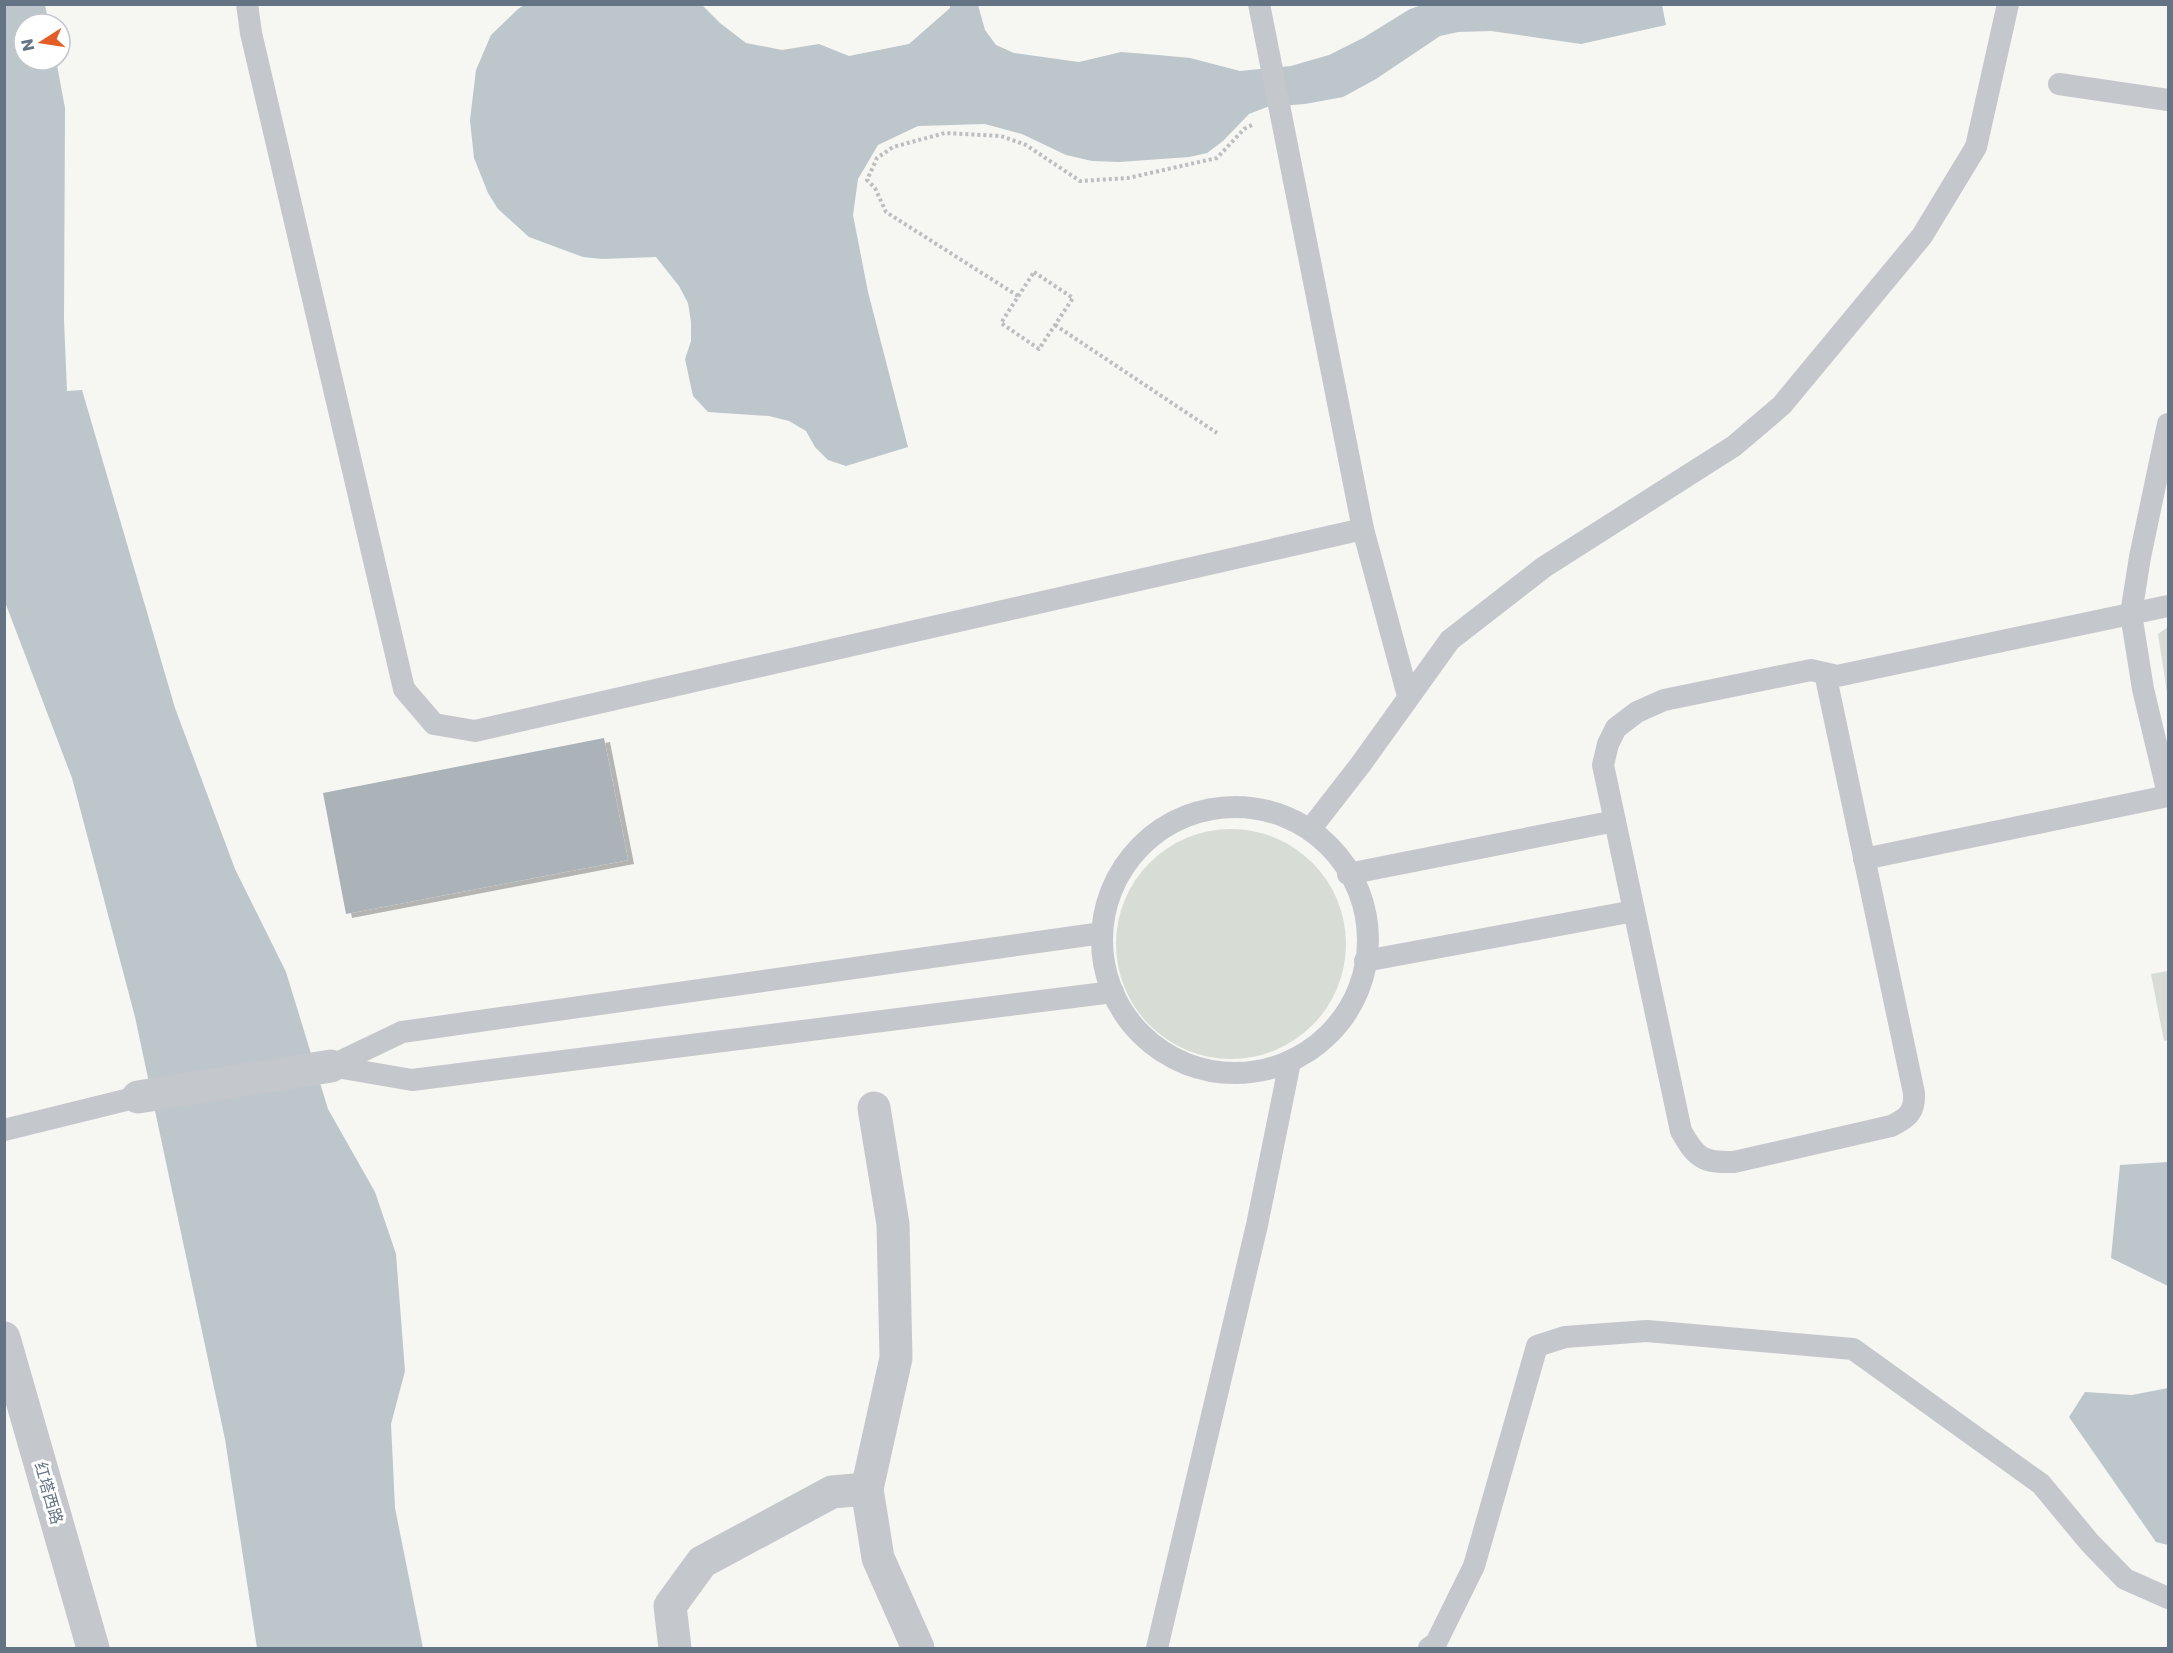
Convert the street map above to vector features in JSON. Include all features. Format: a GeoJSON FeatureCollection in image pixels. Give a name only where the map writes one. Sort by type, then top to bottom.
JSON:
{"type":"FeatureCollection","features":[{"type":"Feature","properties":{"kind":"street"},"geometry":{"type":"LineString","coordinates":[[138,1097],[330,1066]]}},
{"type":"Feature","properties":{"kind":"street"},"geometry":{"type":"LineString","coordinates":[[874,1108],[892,1224],[897,1358],[867,1489],[878,1558],[918,1648]]}},
{"type":"Feature","properties":{"kind":"street","name":"红塔西路"},"geometry":{"type":"LineString","coordinates":[[4,1338],[93,1648]]}},
{"type":"Feature","properties":{"kind":"street"},"geometry":{"type":"LineString","coordinates":[[675,1648],[670,1606],[702,1562],[832,1492],[867,1489]]}},
{"type":"Feature","properties":{"kind":"lane"},"geometry":{"type":"LineString","coordinates":[[247,4],[251,33],[404,689],[434,724],[475,731],[1363,528]]}},
{"type":"Feature","properties":{"kind":"lane"},"geometry":{"type":"LineString","coordinates":[[1258,4],[1363,528],[1408,696]]}},
{"type":"Feature","properties":{"kind":"lane"},"geometry":{"type":"LineString","coordinates":[[1312,826],[1361,765],[1450,640],[1534,574],[1734,446],[1782,405],[1922,236],[1976,147],[2008,4]]}},
{"type":"Feature","properties":{"kind":"lane"},"geometry":{"type":"LineString","coordinates":[[2059,84],[2169,100]]}},
{"type":"Feature","properties":{"kind":"lane"},"geometry":{"type":"LineString","coordinates":[[1864,859],[2169,795],[2143,689],[2132,614],[2139,557],[2169,424]]}},
{"type":"Feature","properties":{"kind":"lane"},"geometry":{"type":"LineString","coordinates":[[1824,673],[1914,1093],[1914,1105],[1905,1119],[1891,1126],[1734,1162],[1714,1162],[1702,1159],[1689,1146],[1681,1131],[1603,765],[1608,744],[1616,728],[1637,712],[1664,700],[1811,670],[1824,673],[1837,676],[2169,606]]}},
{"type":"Feature","properties":{"kind":"lane"},"geometry":{"type":"LineString","coordinates":[[1234,806],[1274,812],[1312,826],[1339,857],[1348,874],[1359,892],[1368,932],[1364,972],[1349,1009],[1323,1040],[1290,1062],[1249,1073],[1207,1071],[1168,1055],[1143,1035],[1135,1028],[1113,992],[1104,964],[1102,933],[1110,894],[1129,858],[1158,830],[1194,813],[1234,806]]}},
{"type":"Feature","properties":{"kind":"lane"},"geometry":{"type":"LineString","coordinates":[[1348,874],[1615,821]]}},
{"type":"Feature","properties":{"kind":"lane"},"geometry":{"type":"LineString","coordinates":[[1365,962],[1634,911]]}},
{"type":"Feature","properties":{"kind":"lane"},"geometry":{"type":"LineString","coordinates":[[330,1066],[402,1032],[1102,933]]}},
{"type":"Feature","properties":{"kind":"lane"},"geometry":{"type":"LineString","coordinates":[[330,1066],[412,1080],[1113,992]]}},
{"type":"Feature","properties":{"kind":"lane"},"geometry":{"type":"LineString","coordinates":[[1157,1648],[1254,1237],[1290,1062]]}},
{"type":"Feature","properties":{"kind":"lane"},"geometry":{"type":"LineString","coordinates":[[4,1130],[138,1097]]}},
{"type":"Feature","properties":{"kind":"lane"},"geometry":{"type":"LineString","coordinates":[[1429,1648],[1436,1643],[1474,1566],[1536,1346],[1565,1336],[1647,1331],[1853,1349],[2042,1484],[2090,1543],[2125,1579],[2169,1598]]}},
{"type":"Feature","properties":{"kind":"path"},"geometry":{"type":"LineString","coordinates":[[1018,296],[886,212],[875,188],[867,180],[877,158],[893,147],[945,133],[1001,136],[1026,145],[1080,181],[1128,178],[1218,158],[1244,129],[1259,121],[1281,116]]}},
{"type":"Feature","properties":{"kind":"path"},"geometry":{"type":"LineString","coordinates":[[1034,272],[1073,298],[1055,325],[1039,349],[1001,323],[1034,272]]}},
{"type":"Feature","properties":{"kind":"path"},"geometry":{"type":"LineString","coordinates":[[1055,325],[1217,433]]}},
{"type":"Feature","properties":{"kind":"shaded area"},"geometry":{"type":"Polygon","coordinates":[[[526,4],[702,5],[720,23],[746,43],[782,50],[819,44],[849,56],[909,44],[950,8],[950,5],[978,5],[985,30],[996,45],[1014,53],[1079,62],[1121,52],[1190,58],[1240,71],[1291,66],[1329,55],[1363,38],[1410,9],[1422,5],[1662,5],[1666,25],[1581,44],[1491,31],[1458,32],[1440,36],[1376,79],[1343,97],[1305,104],[1267,107],[1249,114],[1223,141],[1207,153],[1189,157],[1119,162],[1092,161],[1066,155],[1022,134],[985,124],[918,126],[878,145],[858,179],[853,215],[868,292],[908,447],[846,466],[828,460],[815,447],[806,431],[789,421],[769,416],[708,412],[693,396],[685,359],[691,341],[688,303],[679,286],[656,257],[602,259],[583,257],[529,237],[498,209],[488,193],[474,158],[470,120],[476,70],[491,35],[526,4]]]}},
{"type":"Feature","properties":{"kind":"shaded area"},"geometry":{"type":"Polygon","coordinates":[[[5,5],[45,5],[46,12],[12,12],[12,72],[58,72],[65,108],[64,320],[67,391],[82,390],[175,708],[235,869],[286,972],[328,1109],[375,1192],[396,1254],[405,1371],[391,1424],[395,1508],[423,1648],[257,1648],[225,1439],[135,1017],[72,778],[5,602],[5,5]]]}},
{"type":"Feature","properties":{"kind":"shaded area"},"geometry":{"type":"Polygon","coordinates":[[[2168,627],[2168,699],[2158,634],[2168,627]]]}},
{"type":"Feature","properties":{"kind":"shaded area"},"geometry":{"type":"Polygon","coordinates":[[[1220,829],[1242,829],[1285,842],[1304,855],[1320,871],[1333,890],[1341,911],[1346,944],[1344,966],[1333,998],[1320,1017],[1304,1033],[1285,1046],[1264,1054],[1242,1059],[1220,1059],[1177,1046],[1158,1033],[1142,1017],[1129,998],[1121,977],[1116,955],[1116,933],[1129,890],[1142,871],[1158,855],[1177,842],[1198,834],[1220,829]]]}},
{"type":"Feature","properties":{"kind":"shaded area"},"geometry":{"type":"Polygon","coordinates":[[[2168,971],[2168,1040],[2164,1041],[2151,974],[2168,971]]]}},
{"type":"Feature","properties":{"kind":"shaded area"},"geometry":{"type":"Polygon","coordinates":[[[2168,1162],[2168,1286],[2111,1258],[2120,1165],[2168,1162]]]}},
{"type":"Feature","properties":{"kind":"shaded area"},"geometry":{"type":"Polygon","coordinates":[[[2168,1388],[2168,1545],[2156,1542],[2069,1417],[2085,1392],[2132,1395],[2168,1388]]]}},
{"type":"Feature","properties":{"kind":"building"},"geometry":{"type":"Polygon","coordinates":[[[604,738],[628,860],[346,914],[323,793],[604,738]]]}}]}
